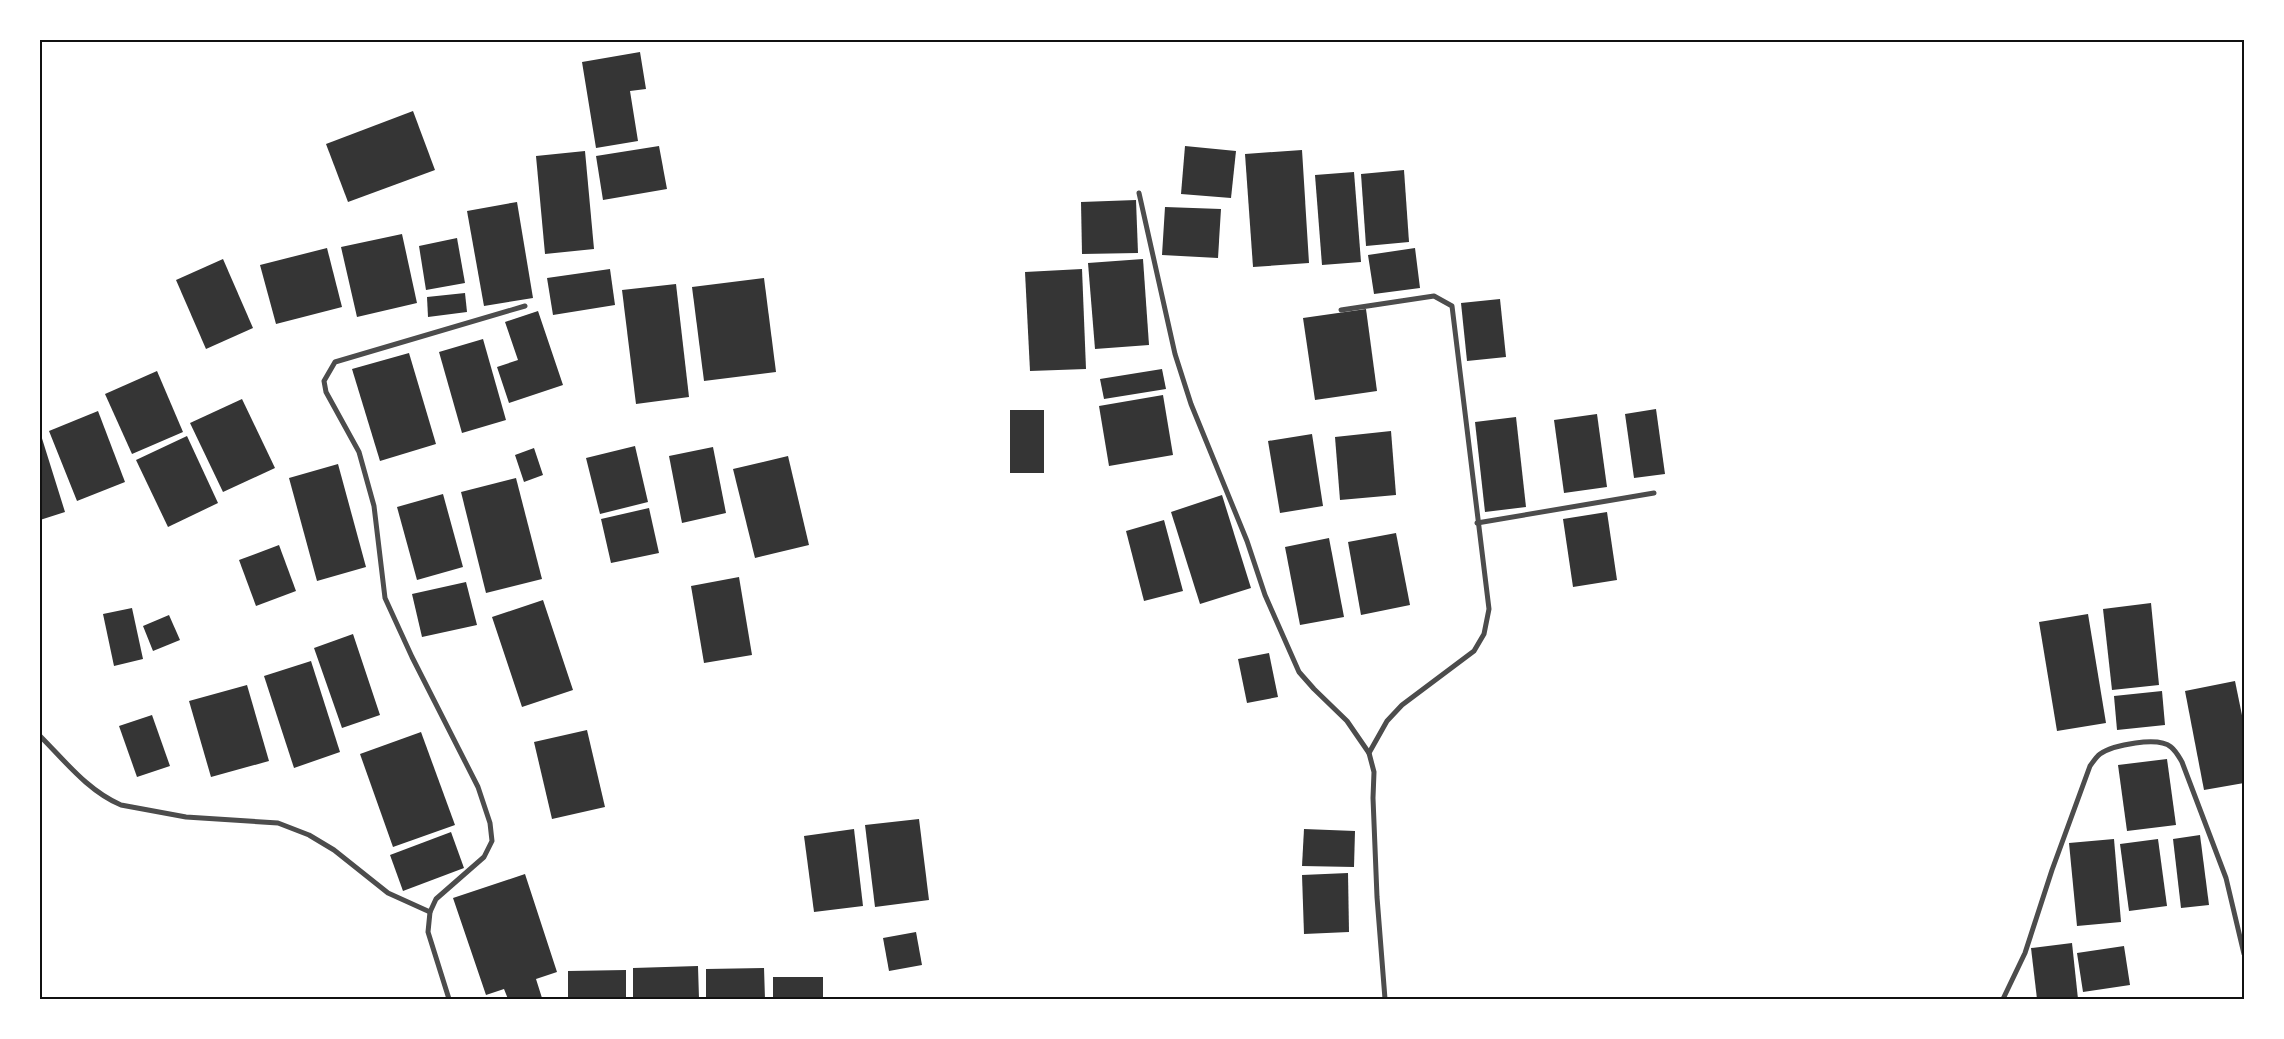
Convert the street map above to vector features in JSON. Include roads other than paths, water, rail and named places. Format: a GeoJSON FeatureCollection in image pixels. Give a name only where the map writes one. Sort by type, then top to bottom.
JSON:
{"type":"FeatureCollection","features":[{"type":"Feature","properties":{"kind":"street"},"geometry":{"type":"LineString","coordinates":[[1139,193],[1175,354],[1191,404],[1247,541],[1266,595],[1299,672],[1347,721],[1369,753],[1374,772],[1373,798],[1377,896],[1385,999]]}},
{"type":"Feature","properties":{"kind":"street"},"geometry":{"type":"LineString","coordinates":[[1341,310],[1434,296],[1452,306],[1489,609],[1484,634],[1474,651],[1402,705],[1387,721],[1369,753]]}},
{"type":"Feature","properties":{"kind":"street"},"geometry":{"type":"LineString","coordinates":[[450,999],[428,932],[430,912],[436,899],[484,857],[492,841],[490,823],[478,787],[412,657],[385,598],[374,506],[359,452],[326,392],[324,381],[334,362],[524,306]]}},
{"type":"Feature","properties":{"kind":"street"},"geometry":{"type":"LineString","coordinates":[[1477,523],[1654,493]]}},
{"type":"Feature","properties":{"kind":"street"},"geometry":{"type":"LineString","coordinates":[[40,736],[83,781],[117,803],[186,817],[278,823],[309,835],[334,850],[388,893],[430,912]]}},
{"type":"Feature","properties":{"kind":"street"},"geometry":{"type":"LineString","coordinates":[[2003,999],[2025,954],[2052,870],[2090,766],[2098,755],[2108,750],[2140,742],[2162,742],[2170,746],[2182,762],[2226,878],[2244,954]]}}]}
